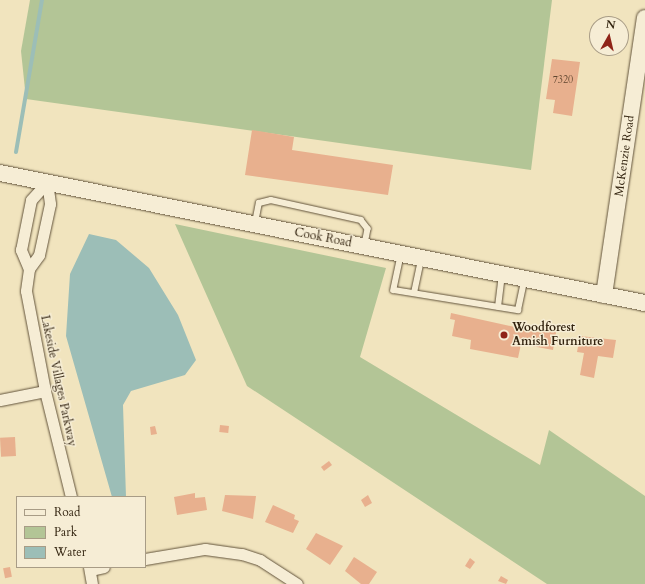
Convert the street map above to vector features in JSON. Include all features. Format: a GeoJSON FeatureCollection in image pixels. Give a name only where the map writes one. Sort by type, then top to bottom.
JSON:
{"type":"FeatureCollection","features":[{"type":"Feature","properties":{"kind":"street","name":"McKenzie Road"},"geometry":{"type":"LineString","coordinates":[[604,295],[645,18]]}},
{"type":"Feature","properties":{"kind":"street","name":"Cook Road"},"geometry":{"type":"LineString","coordinates":[[0,173],[645,304]]}},
{"type":"Feature","properties":{"kind":"street","name":"Lakeside Villages Parkway"},"geometry":{"type":"LineString","coordinates":[[29,270],[21,250],[31,200],[47,182]]}},
{"type":"Feature","properties":{"kind":"street","name":"Lakeside Villages Parkway"},"geometry":{"type":"LineString","coordinates":[[47,182],[50,204],[39,255],[29,270],[26,291],[45,391],[72,496]]}},
{"type":"Feature","properties":{"kind":"street"},"geometry":{"type":"LineString","coordinates":[[0,400],[45,391]]}},
{"type":"Feature","properties":{"kind":"street"},"geometry":{"type":"LineString","coordinates":[[146,559],[205,549],[242,554],[265,563],[297,584]]}},
{"type":"Feature","properties":{"kind":"street"},"geometry":{"type":"LineString","coordinates":[[89,568],[92,584]]}},
{"type":"Feature","properties":{"kind":"lane"},"geometry":{"type":"LineString","coordinates":[[254,224],[258,203],[271,200],[361,220],[368,229],[365,246]]}},
{"type":"Feature","properties":{"kind":"lane"},"geometry":{"type":"LineString","coordinates":[[401,254],[394,290],[518,310],[525,279]]}},
{"type":"Feature","properties":{"kind":"lane"},"geometry":{"type":"LineString","coordinates":[[414,293],[421,258]]}},
{"type":"Feature","properties":{"kind":"lane"},"geometry":{"type":"LineString","coordinates":[[498,307],[502,274]]}},
{"type":"Feature","properties":{"kind":"green space"},"geometry":{"type":"Polygon","coordinates":[[[30,0],[552,0],[531,170],[26,99],[21,51],[30,0]]]}},
{"type":"Feature","properties":{"kind":"green space"},"geometry":{"type":"Polygon","coordinates":[[[175,224],[386,268],[360,357],[540,465],[549,430],[645,496],[645,584],[547,584],[247,386],[175,224]]]}},
{"type":"Feature","properties":{"kind":"water"},"geometry":{"type":"Polygon","coordinates":[[[89,234],[116,240],[149,268],[178,315],[196,360],[185,375],[131,391],[123,405],[126,496],[112,496],[66,336],[70,274],[89,234]]]}},
{"type":"Feature","properties":{"kind":"building"},"geometry":{"type":"Polygon","coordinates":[[[552,59],[580,62],[572,116],[553,113],[555,100],[546,99],[552,59]]]}},
{"type":"Feature","properties":{"kind":"building"},"geometry":{"type":"Polygon","coordinates":[[[252,130],[294,137],[292,150],[393,165],[388,195],[245,175],[252,130]]]}},
{"type":"Feature","properties":{"kind":"building","name":"Woodforest Amish Furniture"},"geometry":{"type":"Polygon","coordinates":[[[451,313],[542,333],[543,325],[557,327],[553,350],[521,344],[518,358],[470,349],[471,340],[452,336],[455,320],[450,319],[451,313]]]}},
{"type":"Feature","properties":{"kind":"building"},"geometry":{"type":"Polygon","coordinates":[[[580,336],[616,340],[613,358],[598,356],[594,378],[580,375],[584,353],[577,352],[580,336]]]}},
{"type":"Feature","properties":{"kind":"building"},"geometry":{"type":"Polygon","coordinates":[[[220,425],[229,426],[228,433],[219,432],[220,425]]]}},
{"type":"Feature","properties":{"kind":"building"},"geometry":{"type":"Polygon","coordinates":[[[155,426],[157,434],[151,435],[150,427],[155,426]]]}},
{"type":"Feature","properties":{"kind":"building"},"geometry":{"type":"Polygon","coordinates":[[[15,437],[16,456],[1,457],[0,438],[15,437]]]}},
{"type":"Feature","properties":{"kind":"building"},"geometry":{"type":"Polygon","coordinates":[[[329,461],[332,465],[324,471],[321,467],[329,461]]]}},
{"type":"Feature","properties":{"kind":"building"},"geometry":{"type":"Polygon","coordinates":[[[195,493],[195,498],[205,497],[207,510],[177,515],[174,497],[195,493]]]}},
{"type":"Feature","properties":{"kind":"building"},"geometry":{"type":"Polygon","coordinates":[[[225,495],[256,496],[253,519],[222,511],[225,495]]]}},
{"type":"Feature","properties":{"kind":"building"},"geometry":{"type":"Polygon","coordinates":[[[368,495],[372,503],[365,507],[361,500],[368,495]]]}},
{"type":"Feature","properties":{"kind":"building"},"geometry":{"type":"Polygon","coordinates":[[[273,505],[295,515],[294,519],[299,521],[293,533],[265,522],[273,505]]]}},
{"type":"Feature","properties":{"kind":"building"},"geometry":{"type":"Polygon","coordinates":[[[316,533],[343,546],[330,565],[306,549],[316,533]]]}},
{"type":"Feature","properties":{"kind":"building"},"geometry":{"type":"Polygon","coordinates":[[[354,557],[377,572],[369,584],[361,584],[345,571],[354,557]]]}},
{"type":"Feature","properties":{"kind":"building"},"geometry":{"type":"Polygon","coordinates":[[[470,558],[475,562],[470,569],[465,566],[470,558]]]}},
{"type":"Feature","properties":{"kind":"building"},"geometry":{"type":"Polygon","coordinates":[[[10,567],[12,577],[5,578],[3,568],[10,567]]]}},
{"type":"Feature","properties":{"kind":"building"},"geometry":{"type":"Polygon","coordinates":[[[501,576],[508,580],[506,584],[498,581],[501,576]]]}},
{"type":"Feature","properties":{"kind":"waterway"},"geometry":{"type":"LineString","coordinates":[[16,152],[42,0]]}},
{"type":"Feature","properties":{"kind":"place","name":"Woodforest Amish Furniture"},"geometry":{"type":"Point","coordinates":[504,335]}}]}
